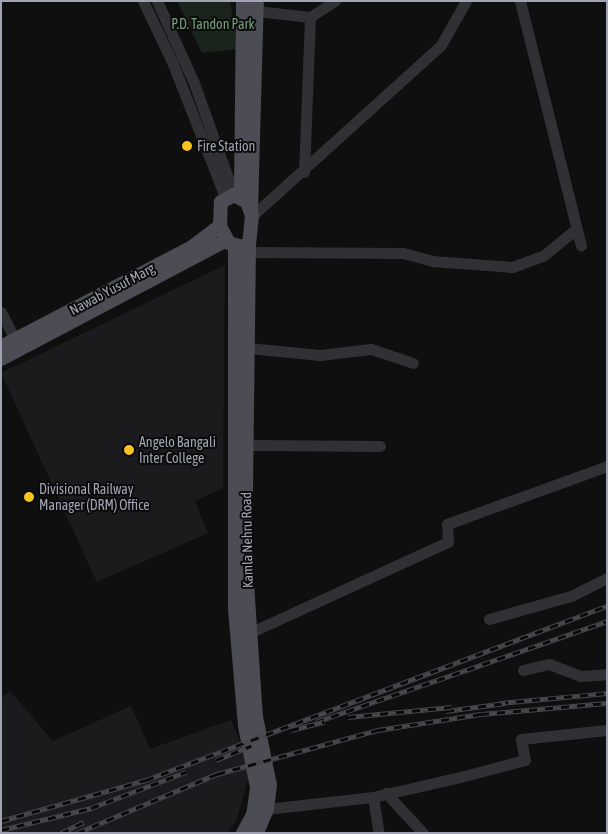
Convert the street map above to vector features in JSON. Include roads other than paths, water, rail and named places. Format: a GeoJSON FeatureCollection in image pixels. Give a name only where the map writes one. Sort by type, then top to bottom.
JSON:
{"type":"FeatureCollection","features":[{"type":"Feature","properties":{"kind":"main road"},"geometry":{"type":"LineString","coordinates":[[242,1],[233,196],[220,226],[231,243],[249,248]]}},
{"type":"Feature","properties":{"kind":"main road"},"geometry":{"type":"LineString","coordinates":[[252,213],[257,6]]}},
{"type":"Feature","properties":{"kind":"main road"},"geometry":{"type":"LineString","coordinates":[[233,196],[252,213]]}},
{"type":"Feature","properties":{"kind":"main road","name":"Kamla Nehru Road"},"geometry":{"type":"LineString","coordinates":[[252,213],[249,248],[247,444],[239,553],[249,633],[256,717],[270,784],[267,809],[258,832]]}},
{"type":"Feature","properties":{"kind":"main road","name":"Nawab Yusuf Marg"},"geometry":{"type":"LineString","coordinates":[[1,347],[192,247],[220,226]]}},
{"type":"Feature","properties":{"kind":"main road"},"geometry":{"type":"LineString","coordinates":[[1,360],[231,243]]}},
{"type":"Feature","properties":{"kind":"main road","name":"Kamla Nehru Road"},"geometry":{"type":"LineString","coordinates":[[231,243],[244,719],[257,788],[253,814],[243,833]]}},
{"type":"Feature","properties":{"kind":"street"},"geometry":{"type":"LineString","coordinates":[[143,1],[233,196]]}},
{"type":"Feature","properties":{"kind":"street"},"geometry":{"type":"LineString","coordinates":[[157,1],[194,83],[233,196]]}},
{"type":"Feature","properties":{"kind":"street"},"geometry":{"type":"LineString","coordinates":[[257,6],[310,17],[335,1]]}},
{"type":"Feature","properties":{"kind":"street"},"geometry":{"type":"LineString","coordinates":[[252,213],[304,172],[441,45],[466,1]]}},
{"type":"Feature","properties":{"kind":"street"},"geometry":{"type":"LineString","coordinates":[[520,1],[581,246]]}},
{"type":"Feature","properties":{"kind":"street"},"geometry":{"type":"LineString","coordinates":[[304,172],[310,17]]}},
{"type":"Feature","properties":{"kind":"street"},"geometry":{"type":"LineString","coordinates":[[249,248],[403,253],[432,262],[512,267],[543,256],[576,229]]}},
{"type":"Feature","properties":{"kind":"street"},"geometry":{"type":"LineString","coordinates":[[1,312],[15,340]]}},
{"type":"Feature","properties":{"kind":"street"},"geometry":{"type":"LineString","coordinates":[[248,348],[320,355],[371,349],[413,363]]}},
{"type":"Feature","properties":{"kind":"street"},"geometry":{"type":"LineString","coordinates":[[247,444],[380,446]]}},
{"type":"Feature","properties":{"kind":"street"},"geometry":{"type":"LineString","coordinates":[[249,633],[448,542],[447,524],[607,466]]}},
{"type":"Feature","properties":{"kind":"street"},"geometry":{"type":"LineString","coordinates":[[489,619],[571,596],[607,578]]}},
{"type":"Feature","properties":{"kind":"street"},"geometry":{"type":"LineString","coordinates":[[523,670],[549,664],[581,676],[607,674]]}},
{"type":"Feature","properties":{"kind":"street"},"geometry":{"type":"LineString","coordinates":[[267,809],[372,797],[525,760],[521,739],[607,730]]}},
{"type":"Feature","properties":{"kind":"street"},"geometry":{"type":"LineString","coordinates":[[386,793],[423,833]]}},
{"type":"Feature","properties":{"kind":"street"},"geometry":{"type":"LineString","coordinates":[[372,797],[378,833]]}},
{"type":"Feature","properties":{"kind":"railway"},"geometry":{"type":"LineString","coordinates":[[1,821],[146,780],[607,606]]}},
{"type":"Feature","properties":{"kind":"railway"},"geometry":{"type":"LineString","coordinates":[[316,722],[607,621]]}},
{"type":"Feature","properties":{"kind":"railway"},"geometry":{"type":"LineString","coordinates":[[500,703],[607,693]]}},
{"type":"Feature","properties":{"kind":"railway"},"geometry":{"type":"LineString","coordinates":[[446,711],[505,703]]}},
{"type":"Feature","properties":{"kind":"railway"},"geometry":{"type":"LineString","coordinates":[[77,833],[217,774],[378,730],[481,714],[607,703]]}},
{"type":"Feature","properties":{"kind":"railway"},"geometry":{"type":"LineString","coordinates":[[348,717],[452,707]]}},
{"type":"Feature","properties":{"kind":"railway"},"geometry":{"type":"LineString","coordinates":[[291,730],[324,722]]}},
{"type":"Feature","properties":{"kind":"railway"},"geometry":{"type":"LineString","coordinates":[[216,760],[251,746]]}},
{"type":"Feature","properties":{"kind":"railway"},"geometry":{"type":"LineString","coordinates":[[1,830],[91,808],[186,772]]}},
{"type":"Feature","properties":{"kind":"railway"},"geometry":{"type":"LineString","coordinates":[[61,833],[84,822]]}},
{"type":"Feature","properties":{"kind":"place","name":"Fire Station"},"geometry":{"type":"Point","coordinates":[187,146]}},
{"type":"Feature","properties":{"kind":"place","name":"Angelo Bangali Inter College"},"geometry":{"type":"Point","coordinates":[129,450]}},
{"type":"Feature","properties":{"kind":"place","name":"Divisional Railway Manager (DRM) Office"},"geometry":{"type":"Point","coordinates":[29,497]}},
{"type":"Feature","properties":{"kind":"park label","name":"P.D. Tandon Park"},"geometry":{"type":"Point","coordinates":[213,24]}}]}
